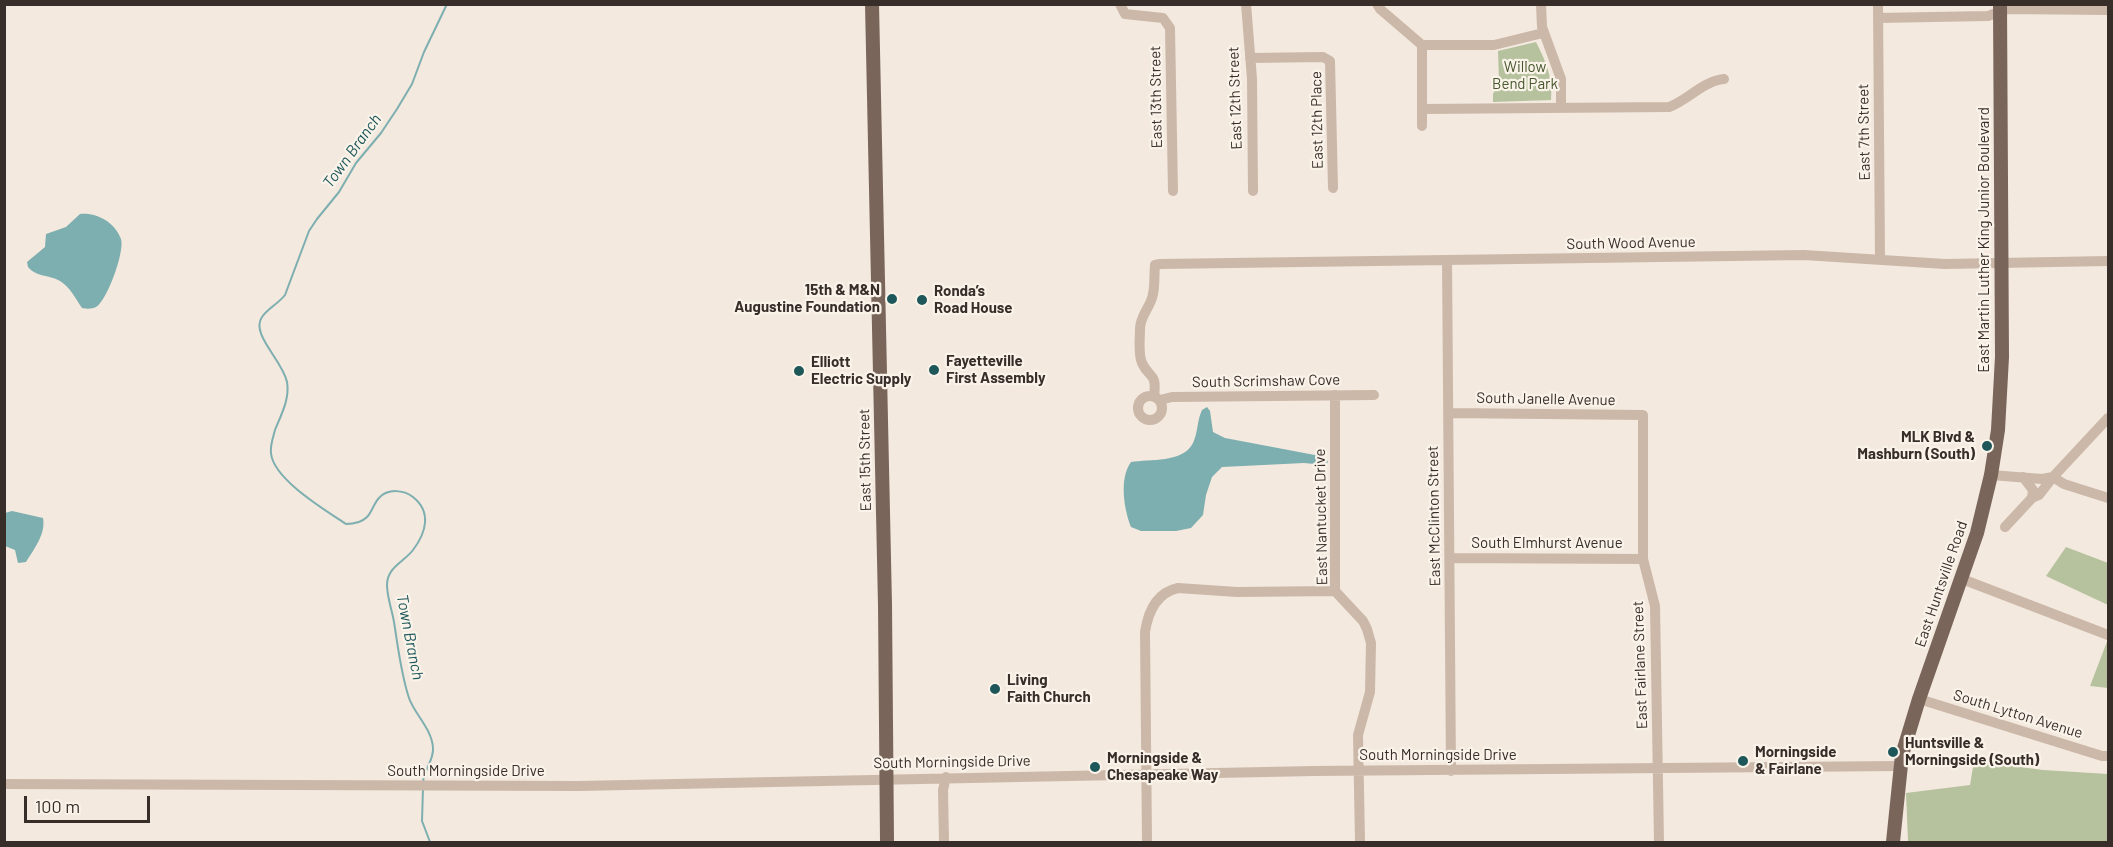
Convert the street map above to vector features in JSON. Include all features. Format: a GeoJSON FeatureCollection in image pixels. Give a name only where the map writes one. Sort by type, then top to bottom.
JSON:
{"type":"FeatureCollection","features":[{"type":"Feature","properties":{"kind":"main road","name":"East 15th Street"},"geometry":{"type":"LineString","coordinates":[[872,4],[887,843]]}},
{"type":"Feature","properties":{"kind":"main road","name":"East Martin Luther King Junior Boulevard"},"geometry":{"type":"LineString","coordinates":[[1991,475],[2000,397],[2003,264],[2000,8]]}},
{"type":"Feature","properties":{"kind":"main road","name":"East Huntsville Road"},"geometry":{"type":"LineString","coordinates":[[1893,843],[1900,766],[1919,699],[1977,533],[1991,475]]}},
{"type":"Feature","properties":{"kind":"street","name":"East 13th Street"},"geometry":{"type":"LineString","coordinates":[[1120,4],[1125,14],[1163,18],[1170,28],[1173,191]]}},
{"type":"Feature","properties":{"kind":"street","name":"East 12th Street"},"geometry":{"type":"LineString","coordinates":[[1246,4],[1250,58],[1252,190]]}},
{"type":"Feature","properties":{"kind":"street"},"geometry":{"type":"LineString","coordinates":[[1377,4],[1422,45],[1494,45],[1543,33]]}},
{"type":"Feature","properties":{"kind":"street"},"geometry":{"type":"LineString","coordinates":[[1541,4],[1543,33],[1561,79],[1562,108]]}},
{"type":"Feature","properties":{"kind":"street","name":"East 7th Street"},"geometry":{"type":"LineString","coordinates":[[1878,4],[1880,260]]}},
{"type":"Feature","properties":{"kind":"street"},"geometry":{"type":"LineString","coordinates":[[1878,18],[1988,16],[2000,8],[2109,10]]}},
{"type":"Feature","properties":{"kind":"street"},"geometry":{"type":"LineString","coordinates":[[1422,45],[1422,126]]}},
{"type":"Feature","properties":{"kind":"street","name":"East 12th Place"},"geometry":{"type":"LineString","coordinates":[[1250,58],[1323,57],[1330,61],[1333,188]]}},
{"type":"Feature","properties":{"kind":"street"},"geometry":{"type":"LineString","coordinates":[[1422,109],[1669,107],[1715,80],[1724,79]]}},
{"type":"Feature","properties":{"kind":"street","name":"South Wood Avenue"},"geometry":{"type":"LineString","coordinates":[[1157,398],[1153,376],[1141,360],[1140,326],[1141,317],[1154,294],[1155,265],[1166,263],[1804,255],[1946,264],[2109,261]]}},
{"type":"Feature","properties":{"kind":"street","name":"East McClinton Street"},"geometry":{"type":"LineString","coordinates":[[1447,260],[1451,771]]}},
{"type":"Feature","properties":{"kind":"street","name":"East Nantucket Drive"},"geometry":{"type":"LineString","coordinates":[[1335,395],[1335,591],[1363,621],[1371,643],[1370,692],[1358,735],[1360,843]]}},
{"type":"Feature","properties":{"kind":"street","name":"South Scrimshaw Cove"},"geometry":{"type":"LineString","coordinates":[[1157,398],[1374,395]]}},
{"type":"Feature","properties":{"kind":"street","name":"South Janelle Avenue"},"geometry":{"type":"LineString","coordinates":[[1448,413],[1643,415]]}},
{"type":"Feature","properties":{"kind":"street","name":"East Fairlane Street"},"geometry":{"type":"LineString","coordinates":[[1643,415],[1643,559],[1655,606],[1659,843]]}},
{"type":"Feature","properties":{"kind":"street"},"geometry":{"type":"LineString","coordinates":[[2005,527],[2032,498],[2039,495],[2109,418]]}},
{"type":"Feature","properties":{"kind":"street"},"geometry":{"type":"LineString","coordinates":[[1991,475],[2042,479],[2053,477],[2064,484],[2109,498]]}},
{"type":"Feature","properties":{"kind":"street"},"geometry":{"type":"LineString","coordinates":[[2023,477],[2033,490],[2032,498]]}},
{"type":"Feature","properties":{"kind":"street","name":"South Elmhurst Avenue"},"geometry":{"type":"LineString","coordinates":[[1450,558],[1643,559]]}},
{"type":"Feature","properties":{"kind":"street"},"geometry":{"type":"LineString","coordinates":[[1962,579],[2109,635]]}},
{"type":"Feature","properties":{"kind":"street"},"geometry":{"type":"LineString","coordinates":[[1147,843],[1146,622],[1161,596],[1168,590],[1178,588],[1237,592],[1335,591]]}},
{"type":"Feature","properties":{"kind":"street","name":"South Lytton Avenue"},"geometry":{"type":"LineString","coordinates":[[1919,699],[2102,756],[2109,756]]}},
{"type":"Feature","properties":{"kind":"street","name":"South Morningside Drive"},"geometry":{"type":"LineString","coordinates":[[4,784],[590,786],[1146,773],[1900,766]]}},
{"type":"Feature","properties":{"kind":"street"},"geometry":{"type":"LineString","coordinates":[[944,843],[943,790],[946,777]]}},
{"type":"Feature","properties":{"kind":"green space","name":"Willow Bend Park"},"geometry":{"type":"Polygon","coordinates":[[[1536,42],[1548,70],[1551,100],[1493,102],[1493,94],[1499,80],[1498,51],[1536,42]]]}},
{"type":"Feature","properties":{"kind":"green space"},"geometry":{"type":"Polygon","coordinates":[[[2066,547],[2108,563],[2108,605],[2046,576],[2066,547]]]}},
{"type":"Feature","properties":{"kind":"green space"},"geometry":{"type":"Polygon","coordinates":[[[2108,639],[2108,688],[2090,686],[2108,639]]]}},
{"type":"Feature","properties":{"kind":"green space"},"geometry":{"type":"Polygon","coordinates":[[[1974,761],[2043,770],[2108,774],[2108,842],[1908,841],[1906,793],[1970,785],[1974,761]]]}},
{"type":"Feature","properties":{"kind":"water"},"geometry":{"type":"Polygon","coordinates":[[[80,214],[92,215],[110,223],[118,233],[122,245],[110,286],[100,303],[91,308],[82,308],[64,284],[56,279],[35,273],[28,267],[27,262],[45,247],[46,234],[66,227],[80,214]]]}},
{"type":"Feature","properties":{"kind":"water"},"geometry":{"type":"Polygon","coordinates":[[[1207,407],[1210,411],[1213,432],[1225,438],[1320,456],[1326,458],[1328,462],[1325,465],[1304,463],[1222,467],[1212,477],[1203,515],[1191,528],[1176,531],[1141,531],[1131,527],[1126,512],[1124,485],[1131,462],[1156,460],[1182,454],[1193,443],[1202,410],[1207,407]]]}},
{"type":"Feature","properties":{"kind":"water"},"geometry":{"type":"Polygon","coordinates":[[[12,511],[43,518],[41,536],[26,562],[18,563],[15,550],[5,546],[5,513],[12,511]]]}},
{"type":"Feature","properties":{"kind":"waterway","name":"Town Branch"},"geometry":{"type":"LineString","coordinates":[[423,782],[432,757],[432,741],[406,689],[387,585],[393,569],[413,550],[421,537],[425,523],[423,509],[413,497],[391,491],[379,498],[365,519],[357,523],[346,524],[301,493],[281,473],[274,463],[271,447],[288,388],[280,365],[264,340],[259,324],[264,314],[285,295],[309,231],[339,192],[356,163],[381,133],[412,84],[424,52],[447,4]]}},
{"type":"Feature","properties":{"kind":"waterway","name":"Town Branch"},"geometry":{"type":"LineString","coordinates":[[423,788],[422,821],[430,842]]}},
{"type":"Feature","properties":{"kind":"place","name":"15th & M&N Augustine Foundation"},"geometry":{"type":"Point","coordinates":[892,299]}},
{"type":"Feature","properties":{"kind":"place","name":"Ronda’s Road House"},"geometry":{"type":"Point","coordinates":[922,300]}},
{"type":"Feature","properties":{"kind":"place","name":"Fayetteville First Assembly"},"geometry":{"type":"Point","coordinates":[934,370]}},
{"type":"Feature","properties":{"kind":"place","name":"Elliott Electric Supply"},"geometry":{"type":"Point","coordinates":[799,371]}},
{"type":"Feature","properties":{"kind":"place","name":"MLK Blvd & Mashburn (South)"},"geometry":{"type":"Point","coordinates":[1987,446]}},
{"type":"Feature","properties":{"kind":"place","name":"Living Faith Church"},"geometry":{"type":"Point","coordinates":[995,689]}},
{"type":"Feature","properties":{"kind":"place","name":"Huntsville & Morningside (South)"},"geometry":{"type":"Point","coordinates":[1893,752]}},
{"type":"Feature","properties":{"kind":"place","name":"Morningside & Fairlane"},"geometry":{"type":"Point","coordinates":[1743,761]}},
{"type":"Feature","properties":{"kind":"place","name":"Morningside & Chesapeake Way"},"geometry":{"type":"Point","coordinates":[1095,767]}}]}
